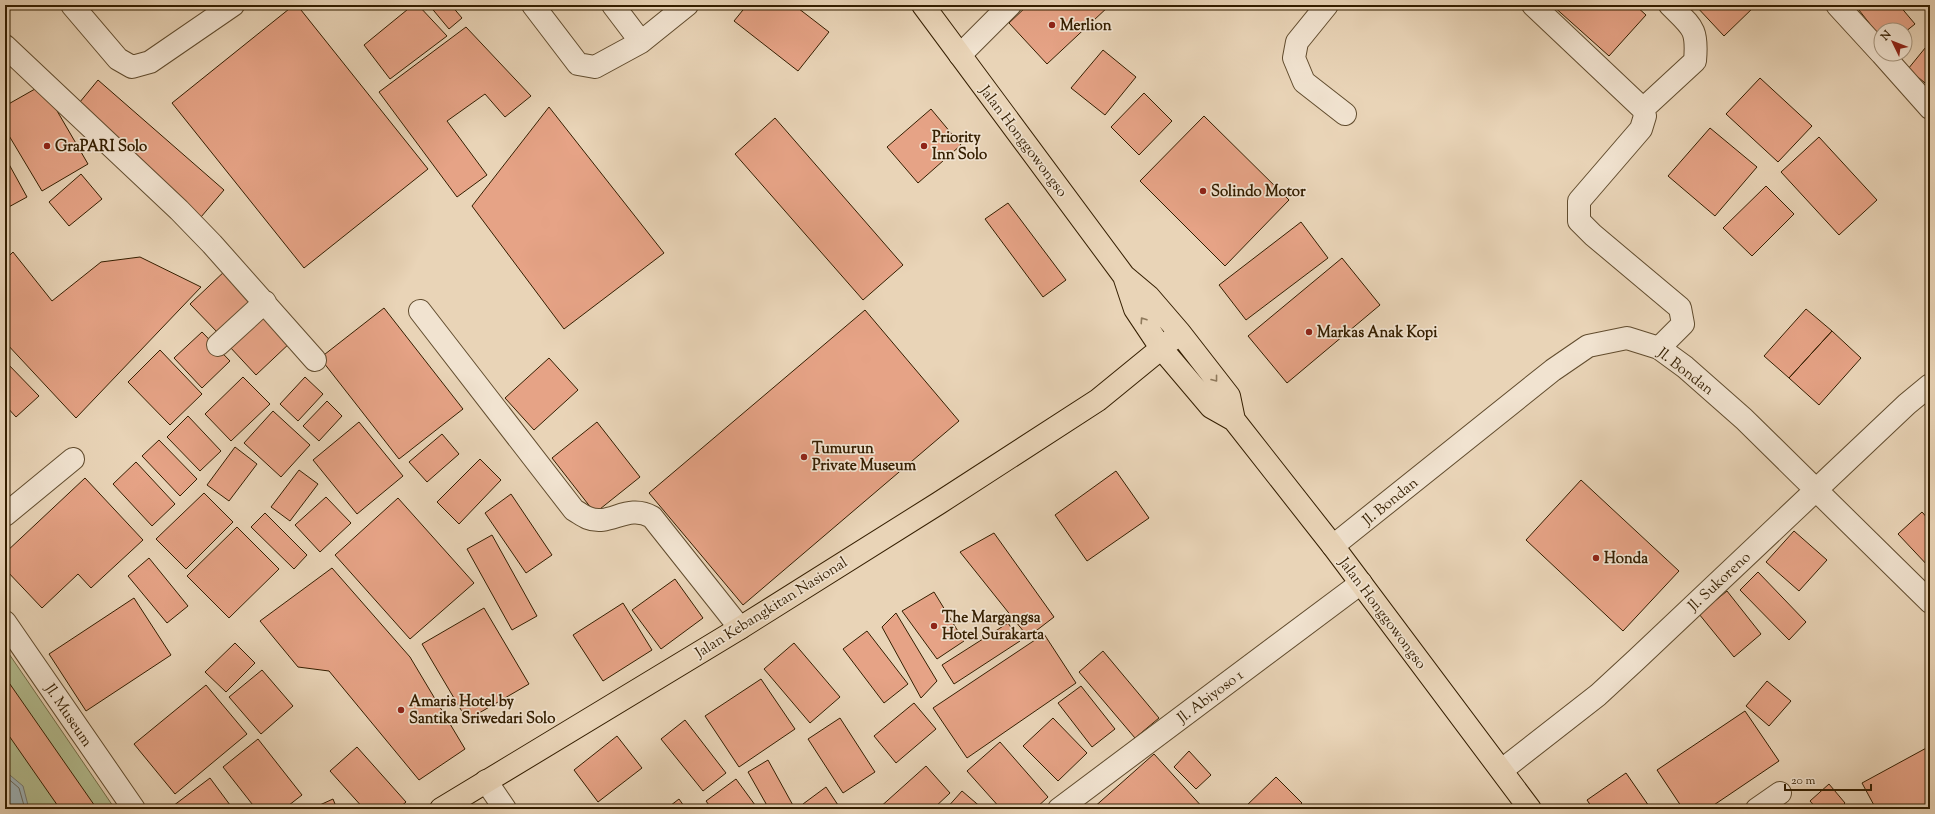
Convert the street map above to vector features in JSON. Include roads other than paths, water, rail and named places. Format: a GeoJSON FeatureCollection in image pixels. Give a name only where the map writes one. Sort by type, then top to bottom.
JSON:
{"type":"FeatureCollection","features":[{"type":"Feature","properties":{"kind":"main road","name":"Jalan Honggowongso"},"geometry":{"type":"LineString","coordinates":[[923,5],[1124,276],[1149,297],[1229,396],[1234,420]]}},
{"type":"Feature","properties":{"kind":"main road","name":"Jalan Honggowongso"},"geometry":{"type":"LineString","coordinates":[[1124,276],[1135,309],[1168,355],[1212,407],[1234,420],[1333,546],[1530,809]]}},
{"type":"Feature","properties":{"kind":"main road","name":"Jalan Kebangkitan Nasional"},"geometry":{"type":"LineString","coordinates":[[444,808],[486,781],[740,628],[939,503],[1168,355],[1186,341]]}},
{"type":"Feature","properties":{"kind":"street"},"geometry":{"type":"LineString","coordinates":[[72,5],[118,59],[132,67],[150,62],[233,5]]}},
{"type":"Feature","properties":{"kind":"street"},"geometry":{"type":"LineString","coordinates":[[533,5],[578,64],[595,67],[641,42],[687,5]]}},
{"type":"Feature","properties":{"kind":"street"},"geometry":{"type":"LineString","coordinates":[[613,5],[641,42]]}},
{"type":"Feature","properties":{"kind":"street"},"geometry":{"type":"LineString","coordinates":[[960,55],[1010,5]]}},
{"type":"Feature","properties":{"kind":"street"},"geometry":{"type":"LineString","coordinates":[[1327,5],[1297,42],[1294,58],[1304,82],[1345,114]]}},
{"type":"Feature","properties":{"kind":"street"},"geometry":{"type":"LineString","coordinates":[[1533,5],[1643,109],[1645,116],[1641,129],[1580,201],[1579,221],[1593,235],[1680,308],[1683,324],[1659,348]]}},
{"type":"Feature","properties":{"kind":"street"},"geometry":{"type":"LineString","coordinates":[[1643,109],[1695,61],[1697,42],[1691,26],[1670,5]]}},
{"type":"Feature","properties":{"kind":"street"},"geometry":{"type":"LineString","coordinates":[[1837,5],[1873,45]]}},
{"type":"Feature","properties":{"kind":"street"},"geometry":{"type":"LineString","coordinates":[[5,46],[179,210],[265,302],[315,360]]}},
{"type":"Feature","properties":{"kind":"street"},"geometry":{"type":"LineString","coordinates":[[1888,62],[1930,108]]}},
{"type":"Feature","properties":{"kind":"street"},"geometry":{"type":"LineString","coordinates":[[218,345],[265,302]]}},
{"type":"Feature","properties":{"kind":"street"},"geometry":{"type":"LineString","coordinates":[[420,310],[574,510],[589,518],[607,519],[633,511],[644,512],[652,517],[740,628]]}},
{"type":"Feature","properties":{"kind":"street","name":"Jl. Bondan"},"geometry":{"type":"LineString","coordinates":[[1333,546],[1553,370],[1588,346],[1627,338],[1659,348],[1685,367],[1744,419],[1817,489],[1930,602]]}},
{"type":"Feature","properties":{"kind":"street","name":"Jl. Sukoreno"},"geometry":{"type":"LineString","coordinates":[[1502,770],[1598,695],[1907,404],[1930,385]]}},
{"type":"Feature","properties":{"kind":"street"},"geometry":{"type":"LineString","coordinates":[[5,515],[73,459]]}},
{"type":"Feature","properties":{"kind":"street","name":"Jl. Abiyoso 1"},"geometry":{"type":"LineString","coordinates":[[1059,809],[1361,583]]}},
{"type":"Feature","properties":{"kind":"street","name":"Jl. Museum"},"geometry":{"type":"LineString","coordinates":[[5,622],[134,809]]}},
{"type":"Feature","properties":{"kind":"street"},"geometry":{"type":"LineString","coordinates":[[486,781],[505,809]]}},
{"type":"Feature","properties":{"kind":"street"},"geometry":{"type":"LineString","coordinates":[[1756,809],[1780,793]]}},
{"type":"Feature","properties":{"kind":"water"},"geometry":{"type":"Polygon","coordinates":[[[5,771],[23,786],[29,809],[5,809],[5,771]]]}},
{"type":"Feature","properties":{"kind":"place","name":"Merlion"},"geometry":{"type":"Point","coordinates":[1052,25]}},
{"type":"Feature","properties":{"kind":"place","name":"GraPARI Solo"},"geometry":{"type":"Point","coordinates":[47,146]}},
{"type":"Feature","properties":{"kind":"place","name":"Priority Inn Solo"},"geometry":{"type":"Point","coordinates":[924,146]}},
{"type":"Feature","properties":{"kind":"place","name":"Solindo Motor"},"geometry":{"type":"Point","coordinates":[1203,191]}},
{"type":"Feature","properties":{"kind":"place","name":"Markas Anak Kopi"},"geometry":{"type":"Point","coordinates":[1309,332]}},
{"type":"Feature","properties":{"kind":"place","name":"Tumurun Private Museum"},"geometry":{"type":"Point","coordinates":[804,457]}},
{"type":"Feature","properties":{"kind":"place","name":"Honda"},"geometry":{"type":"Point","coordinates":[1596,558]}},
{"type":"Feature","properties":{"kind":"place","name":"The Margangsa Hotel Surakarta"},"geometry":{"type":"Point","coordinates":[934,626]}},
{"type":"Feature","properties":{"kind":"place","name":"Amaris Hotel by Santika Sriwedari Solo"},"geometry":{"type":"Point","coordinates":[401,710]}}]}
